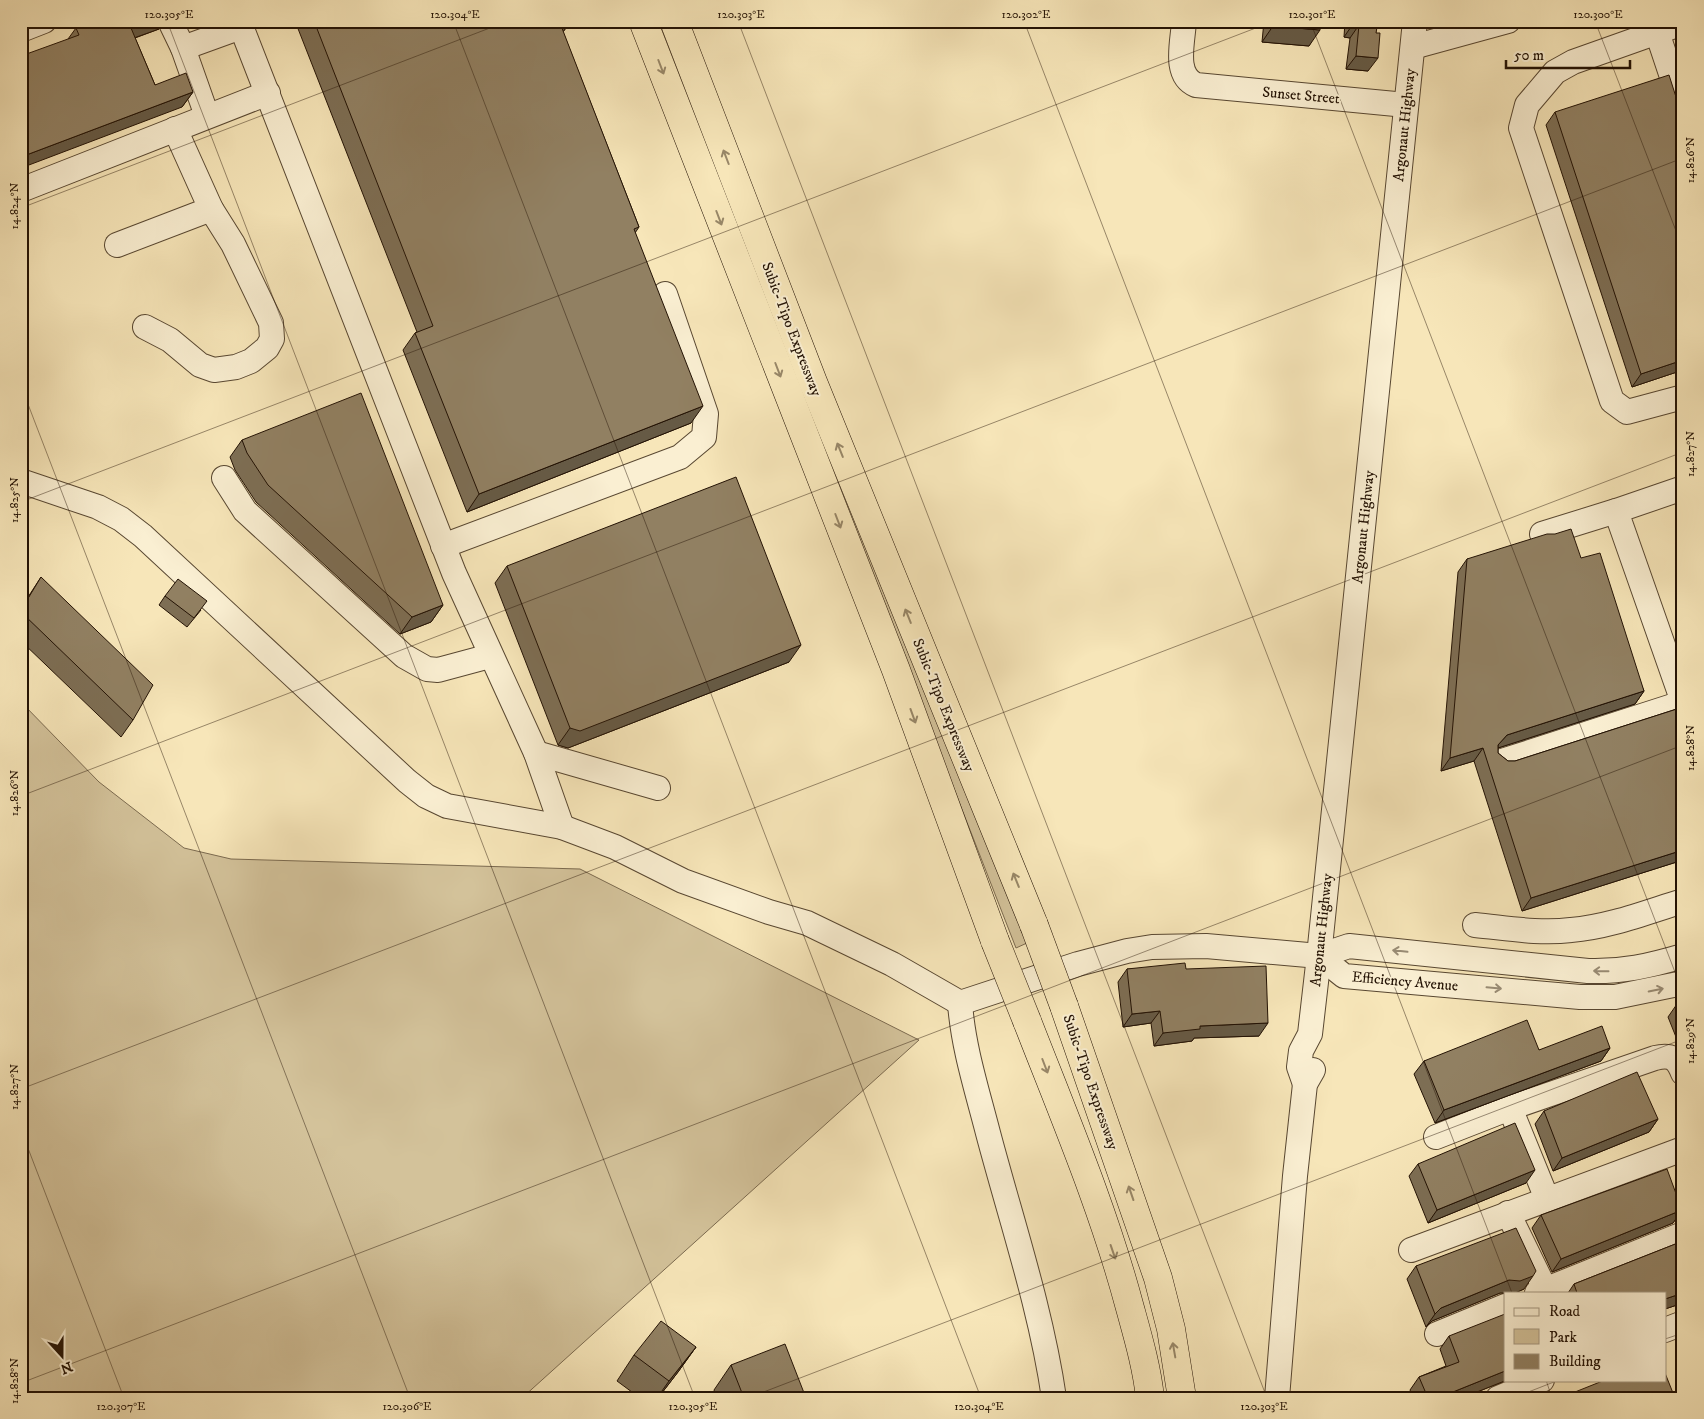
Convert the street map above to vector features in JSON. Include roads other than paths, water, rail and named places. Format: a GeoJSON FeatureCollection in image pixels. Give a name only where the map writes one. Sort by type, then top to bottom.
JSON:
{"type":"FeatureCollection","features":[{"type":"Feature","properties":{"kind":"highway","name":"Subic-Tipo Expressway"},"geometry":{"type":"LineString","coordinates":[[643,21],[896,670],[995,941],[1072,1135],[1116,1258],[1137,1336],[1150,1398]]}},
{"type":"Feature","properties":{"kind":"highway","name":"Subic-Tipo Expressway"},"geometry":{"type":"LineString","coordinates":[[674,21],[812,382],[1034,925],[1064,1006],[1158,1278],[1171,1329],[1182,1398]]}},
{"type":"Feature","properties":{"kind":"street"},"geometry":{"type":"LineString","coordinates":[[21,30],[44,21]]}},
{"type":"Feature","properties":{"kind":"street"},"geometry":{"type":"LineString","coordinates":[[170,21],[183,48],[207,116]]}},
{"type":"Feature","properties":{"kind":"street","name":"Sunset Street"},"geometry":{"type":"LineString","coordinates":[[1184,21],[1182,72],[1188,82],[1196,85],[1406,105]]}},
{"type":"Feature","properties":{"kind":"street","name":"Argonaut Highway"},"geometry":{"type":"LineString","coordinates":[[1277,1398],[1295,1176],[1305,1084],[1314,1068],[1316,1052],[1310,1034],[1415,21]]}},
{"type":"Feature","properties":{"kind":"street"},"geometry":{"type":"LineString","coordinates":[[1413,47],[1508,21]]}},
{"type":"Feature","properties":{"kind":"street"},"geometry":{"type":"LineString","coordinates":[[1683,23],[1573,62],[1556,72],[1527,105],[1521,128],[1612,401],[1627,412],[1683,397]]}},
{"type":"Feature","properties":{"kind":"street"},"geometry":{"type":"LineString","coordinates":[[183,48],[240,24],[443,546],[490,656],[536,753],[562,827]]}},
{"type":"Feature","properties":{"kind":"street"},"geometry":{"type":"LineString","coordinates":[[1657,32],[1683,110]]}},
{"type":"Feature","properties":{"kind":"street"},"geometry":{"type":"LineString","coordinates":[[21,190],[268,93]]}},
{"type":"Feature","properties":{"kind":"street"},"geometry":{"type":"LineString","coordinates":[[145,327],[170,340],[207,369],[236,367],[251,361],[267,348],[272,339],[271,322],[233,244],[211,209],[175,129]]}},
{"type":"Feature","properties":{"kind":"street"},"geometry":{"type":"LineString","coordinates":[[117,246],[211,209]]}},
{"type":"Feature","properties":{"kind":"street"},"geometry":{"type":"LineString","coordinates":[[443,546],[680,457],[704,437],[706,414],[664,294]]}},
{"type":"Feature","properties":{"kind":"street"},"geometry":{"type":"LineString","coordinates":[[224,478],[245,511],[404,656],[427,669],[438,670],[490,656]]}},
{"type":"Feature","properties":{"kind":"street"},"geometry":{"type":"LineString","coordinates":[[22,484],[98,507],[144,536],[426,796],[447,806],[562,827],[615,847],[683,881],[835,935],[892,964],[960,1003],[1078,964],[1127,951],[1152,947],[1206,946],[1319,956]]}},
{"type":"Feature","properties":{"kind":"street"},"geometry":{"type":"LineString","coordinates":[[1542,534],[1683,488]]}},
{"type":"Feature","properties":{"kind":"street"},"geometry":{"type":"LineString","coordinates":[[1502,761],[1682,702],[1616,510]]}},
{"type":"Feature","properties":{"kind":"street"},"geometry":{"type":"LineString","coordinates":[[536,753],[658,788]]}},
{"type":"Feature","properties":{"kind":"street"},"geometry":{"type":"LineString","coordinates":[[1475,924],[1533,931],[1571,930],[1683,901]]}},
{"type":"Feature","properties":{"kind":"street","name":"Efficiency Avenue"},"geometry":{"type":"LineString","coordinates":[[1319,956],[1349,946],[1588,971],[1619,972],[1683,956]]}},
{"type":"Feature","properties":{"kind":"street","name":"Efficiency Avenue"},"geometry":{"type":"LineString","coordinates":[[1319,956],[1344,976],[1580,997],[1615,997],[1683,983]]}},
{"type":"Feature","properties":{"kind":"street"},"geometry":{"type":"LineString","coordinates":[[960,1003],[973,1076],[1043,1339],[1054,1398]]}},
{"type":"Feature","properties":{"kind":"street"},"geometry":{"type":"LineString","coordinates":[[1436,1137],[1510,1108],[1663,1056],[1674,1058],[1683,1072]]}},
{"type":"Feature","properties":{"kind":"street"},"geometry":{"type":"LineString","coordinates":[[1510,1108],[1546,1199]]}},
{"type":"Feature","properties":{"kind":"street"},"geometry":{"type":"LineString","coordinates":[[1411,1250],[1546,1199],[1682,1152]]}},
{"type":"Feature","properties":{"kind":"street"},"geometry":{"type":"LineString","coordinates":[[1508,1213],[1543,1292],[1683,1234]]}},
{"type":"Feature","properties":{"kind":"street"},"geometry":{"type":"LineString","coordinates":[[1437,1334],[1504,1306]]}},
{"type":"Feature","properties":{"kind":"street"},"geometry":{"type":"LineString","coordinates":[[1666,1330],[1683,1323]]}},
{"type":"Feature","properties":{"kind":"street"},"geometry":{"type":"LineString","coordinates":[[1498,1398],[1537,1382]]}}]}
